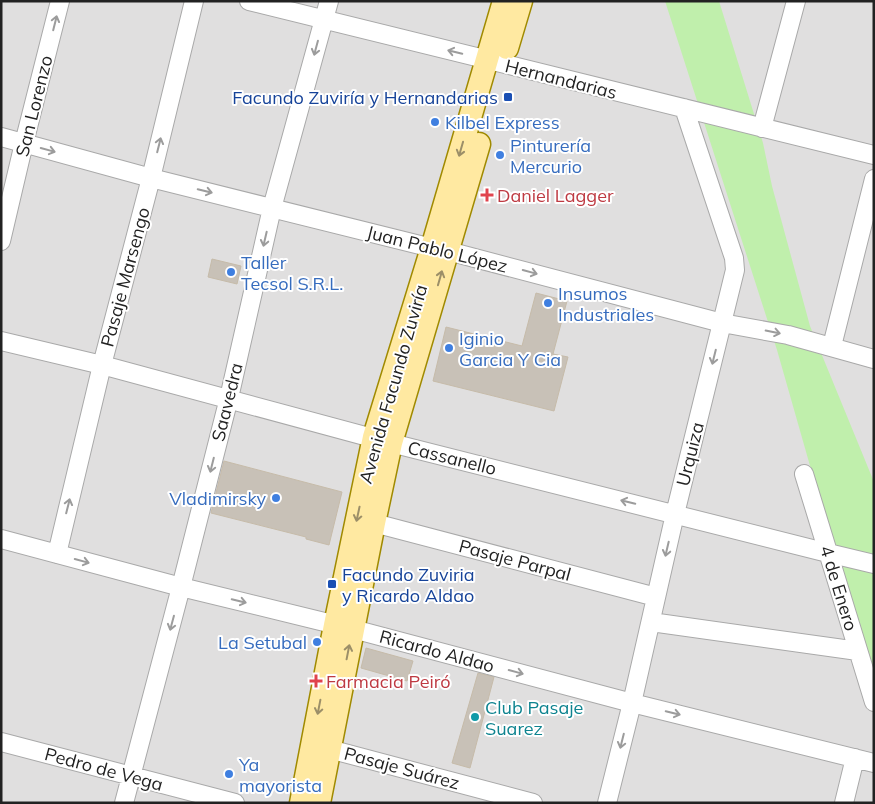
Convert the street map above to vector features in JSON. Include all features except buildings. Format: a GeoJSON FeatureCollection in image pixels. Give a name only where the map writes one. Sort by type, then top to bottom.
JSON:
{"type":"FeatureCollection","features":[{"type":"Feature","properties":{"kind":"main road","name":"Avenida Facundo Zuviría"},"geometry":{"type":"LineString","coordinates":[[495,62],[504,1]]}},
{"type":"Feature","properties":{"kind":"main road","name":"Avenida Facundo Zuviría"},"geometry":{"type":"LineString","coordinates":[[301,803],[344,626],[383,440],[495,62],[521,1]]}},
{"type":"Feature","properties":{"kind":"main road","name":"Avenida Facundo Zuviría"},"geometry":{"type":"LineString","coordinates":[[319,803],[329,749],[344,626],[374,523],[383,440]]}},
{"type":"Feature","properties":{"kind":"street","name":"San Lorenzo"},"geometry":{"type":"LineString","coordinates":[[1,241],[60,1]]}},
{"type":"Feature","properties":{"kind":"street","name":"Pasaje Marsengo"},"geometry":{"type":"LineString","coordinates":[[57,554],[102,365],[151,178],[194,1]]}},
{"type":"Feature","properties":{"kind":"street","name":"Hernandarias"},"geometry":{"type":"LineString","coordinates":[[249,1],[874,155]]}},
{"type":"Feature","properties":{"kind":"street","name":"Saavedra"},"geometry":{"type":"LineString","coordinates":[[124,803],[182,587],[229,398],[272,208],[329,1]]}},
{"type":"Feature","properties":{"kind":"street"},"geometry":{"type":"LineString","coordinates":[[762,128],[796,1]]}},
{"type":"Feature","properties":{"kind":"street","name":"Urquiza"},"geometry":{"type":"LineString","coordinates":[[607,803],[735,270],[734,258],[684,108]]}},
{"type":"Feature","properties":{"kind":"street","name":"Juan Pablo López"},"geometry":{"type":"LineString","coordinates":[[1,137],[151,178],[440,249],[722,323],[788,335],[874,358]]}},
{"type":"Feature","properties":{"kind":"street"},"geometry":{"type":"LineString","coordinates":[[832,346],[874,179]]}},
{"type":"Feature","properties":{"kind":"street","name":"Cassanello"},"geometry":{"type":"LineString","coordinates":[[1,341],[102,365],[383,440],[874,564]]}},
{"type":"Feature","properties":{"kind":"street","name":"4 de Enero"},"geometry":{"type":"LineString","coordinates":[[804,474],[874,702]]}},
{"type":"Feature","properties":{"kind":"street","name":"Pasaje Parpal"},"geometry":{"type":"LineString","coordinates":[[374,523],[656,596]]}},
{"type":"Feature","properties":{"kind":"street","name":"Ricardo Aldao"},"geometry":{"type":"LineString","coordinates":[[1,539],[182,587],[344,626],[632,703],[874,763]]}},
{"type":"Feature","properties":{"kind":"street"},"geometry":{"type":"LineString","coordinates":[[651,622],[858,650]]}},
{"type":"Feature","properties":{"kind":"street","name":"Pedro de Vega"},"geometry":{"type":"LineString","coordinates":[[1,742],[235,803]]}},
{"type":"Feature","properties":{"kind":"street","name":"Pasaje Suárez"},"geometry":{"type":"LineString","coordinates":[[329,749],[533,803]]}},
{"type":"Feature","properties":{"kind":"street"},"geometry":{"type":"LineString","coordinates":[[844,803],[855,758]]}},
{"type":"Feature","properties":{"kind":"shaded area"},"geometry":{"type":"Polygon","coordinates":[[[1,1],[874,1],[874,803],[1,803],[1,1]]]}},
{"type":"Feature","properties":{"kind":"green space"},"geometry":{"type":"Polygon","coordinates":[[[665,1],[719,1],[763,143],[772,186],[810,326],[874,482],[874,670],[840,571],[777,350],[665,1]]]}},
{"type":"Feature","properties":{"kind":"place","name":"Facundo Zuviría y Hernandarias"},"geometry":{"type":"Point","coordinates":[508,97]}},
{"type":"Feature","properties":{"kind":"place","name":"Kilbel Express"},"geometry":{"type":"Point","coordinates":[435,122]}},
{"type":"Feature","properties":{"kind":"place","name":"Pinturería Mercurio"},"geometry":{"type":"Point","coordinates":[500,155]}},
{"type":"Feature","properties":{"kind":"place","name":"Daniel Lagger"},"geometry":{"type":"Point","coordinates":[487,195]}},
{"type":"Feature","properties":{"kind":"place","name":"Taller Tecsol S.R.L."},"geometry":{"type":"Point","coordinates":[231,272]}},
{"type":"Feature","properties":{"kind":"place","name":"Insumos Industriales"},"geometry":{"type":"Point","coordinates":[548,303]}},
{"type":"Feature","properties":{"kind":"place","name":"Iginio Garcia Y Cia"},"geometry":{"type":"Point","coordinates":[449,348]}},
{"type":"Feature","properties":{"kind":"place","name":"Vladimirsky"},"geometry":{"type":"Point","coordinates":[276,498]}},
{"type":"Feature","properties":{"kind":"place","name":"Facundo Zuviria y Ricardo Aldao"},"geometry":{"type":"Point","coordinates":[332,584]}},
{"type":"Feature","properties":{"kind":"place","name":"La Setubal"},"geometry":{"type":"Point","coordinates":[317,642]}},
{"type":"Feature","properties":{"kind":"place","name":"Farmacia Peiró"},"geometry":{"type":"Point","coordinates":[316,681]}},
{"type":"Feature","properties":{"kind":"place","name":"Club Pasaje Suarez"},"geometry":{"type":"Point","coordinates":[475,717]}},
{"type":"Feature","properties":{"kind":"place","name":"Ya mayorista"},"geometry":{"type":"Point","coordinates":[229,774]}}]}
